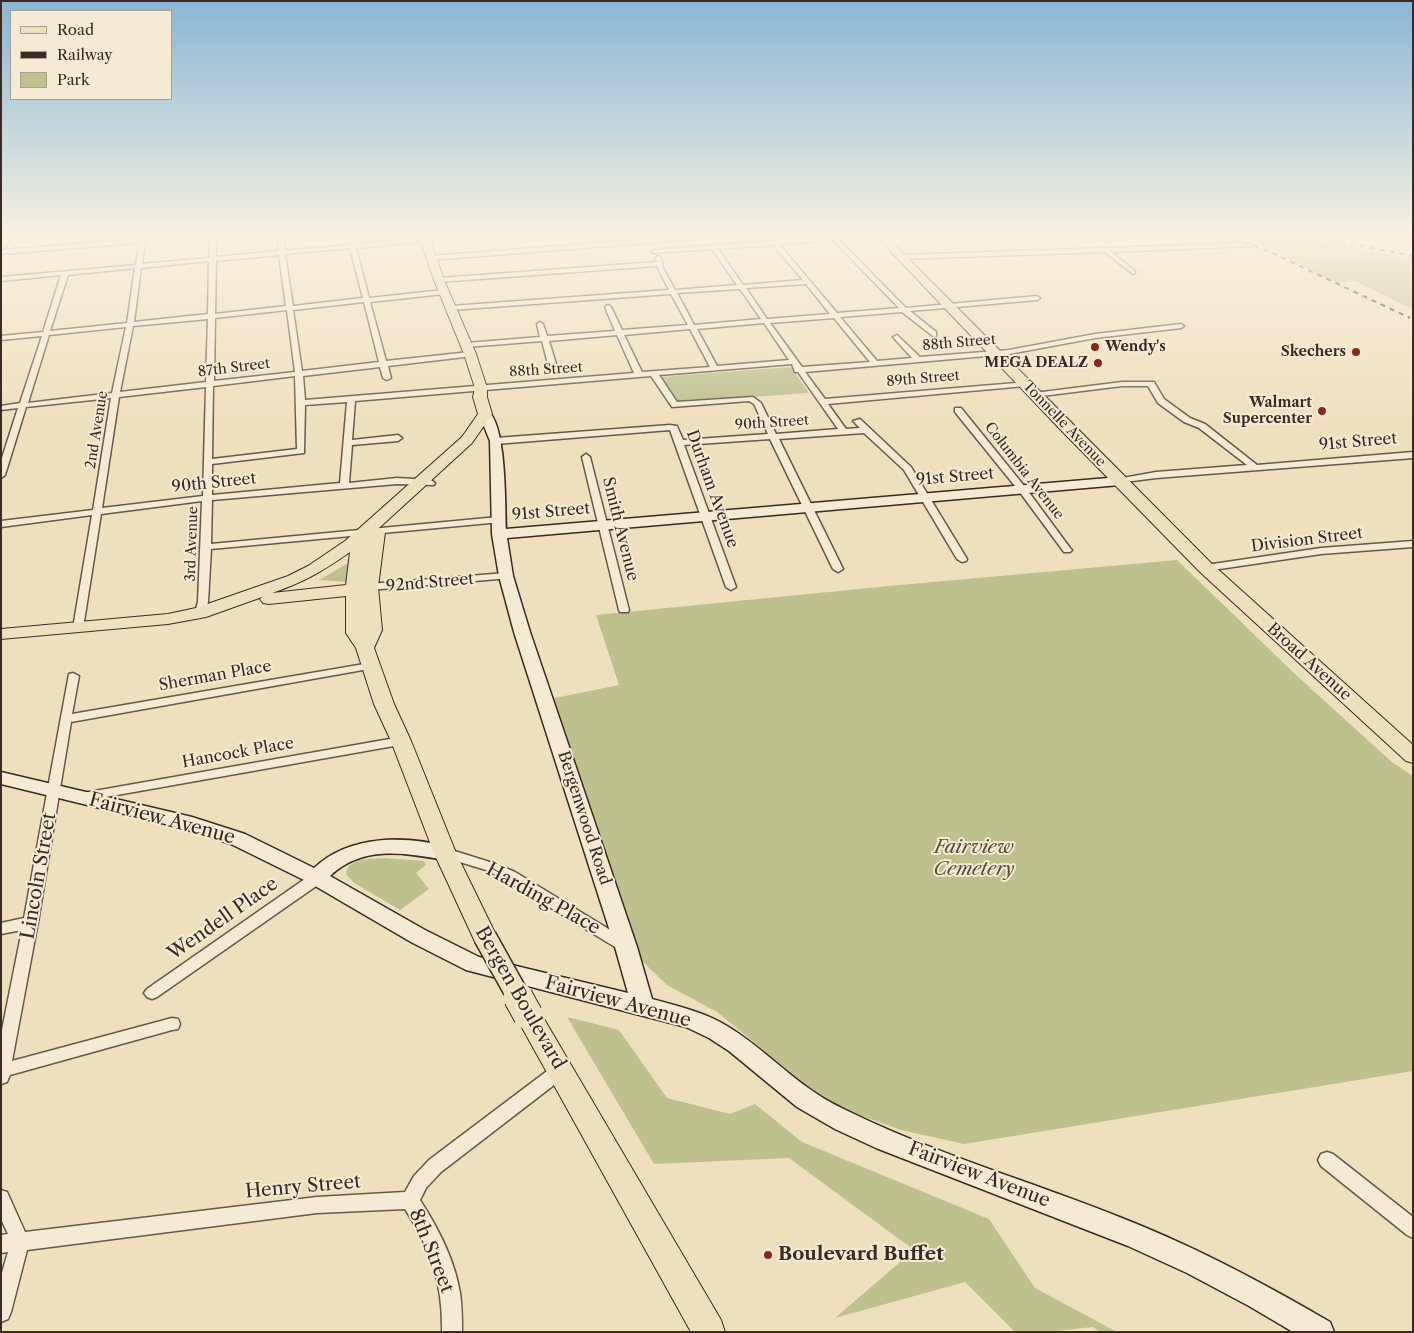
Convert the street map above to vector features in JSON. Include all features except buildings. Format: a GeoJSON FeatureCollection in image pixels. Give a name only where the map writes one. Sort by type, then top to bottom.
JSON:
{"type":"FeatureCollection","features":[{"type":"Feature","properties":{"kind":"main road"},"geometry":{"type":"LineString","coordinates":[[269,599],[301,581],[337,565],[426,482],[479,441],[487,432],[488,419],[496,411],[490,394],[481,388],[469,350],[447,298]]}},
{"type":"Feature","properties":{"kind":"main road","name":"Tonnelle Avenue"},"geometry":{"type":"LineString","coordinates":[[942,298],[1206,568]]}},
{"type":"Feature","properties":{"kind":"main road"},"geometry":{"type":"LineString","coordinates":[[367,538],[361,588],[372,630],[367,657]]}},
{"type":"Feature","properties":{"kind":"main road","name":"Broad Avenue"},"geometry":{"type":"LineString","coordinates":[[1206,568],[1413,756]]}},
{"type":"Feature","properties":{"kind":"main road"},"geometry":{"type":"LineString","coordinates":[[1,634],[160,621],[200,613],[301,581],[361,588]]}},
{"type":"Feature","properties":{"kind":"main road"},"geometry":{"type":"LineString","coordinates":[[200,613],[220,612],[269,599],[361,588]]}},
{"type":"Feature","properties":{"kind":"main road","name":"Bergen Boulevard"},"geometry":{"type":"LineString","coordinates":[[367,657],[384,704],[401,741],[445,853],[485,937],[709,1332]]}},
{"type":"Feature","properties":{"kind":"main road","name":"Fairview Avenue"},"geometry":{"type":"LineString","coordinates":[[317,878],[418,936],[474,964],[643,1006]]}},
{"type":"Feature","properties":{"kind":"street"},"geometry":{"type":"LineString","coordinates":[[1,475],[57,298]]}},
{"type":"Feature","properties":{"kind":"street","name":"2nd Avenue"},"geometry":{"type":"LineString","coordinates":[[78,628],[134,298]]}},
{"type":"Feature","properties":{"kind":"street","name":"3rd Avenue"},"geometry":{"type":"LineString","coordinates":[[200,613],[203,602],[206,547],[211,298]]}},
{"type":"Feature","properties":{"kind":"street"},"geometry":{"type":"LineString","coordinates":[[208,462],[300,451],[301,403],[299,374],[289,298]]}},
{"type":"Feature","properties":{"kind":"street"},"geometry":{"type":"LineString","coordinates":[[1,338],[384,298]]}},
{"type":"Feature","properties":{"kind":"street"},"geometry":{"type":"LineString","coordinates":[[451,308],[579,298]]}},
{"type":"Feature","properties":{"kind":"street"},"geometry":{"type":"LineString","coordinates":[[677,298],[715,369]]}},
{"type":"Feature","properties":{"kind":"street"},"geometry":{"type":"LineString","coordinates":[[749,298],[843,431]]}},
{"type":"Feature","properties":{"kind":"street"},"geometry":{"type":"LineString","coordinates":[[821,298],[874,363]]}},
{"type":"Feature","properties":{"kind":"street"},"geometry":{"type":"LineString","coordinates":[[893,298],[933,334]]}},
{"type":"Feature","properties":{"kind":"street","name":"87th Street"},"geometry":{"type":"LineString","coordinates":[[1,408],[384,364],[544,338],[1035,298]]}},
{"type":"Feature","properties":{"kind":"street"},"geometry":{"type":"LineString","coordinates":[[367,300],[387,378]]}},
{"type":"Feature","properties":{"kind":"street"},"geometry":{"type":"LineString","coordinates":[[608,307],[639,375]]}},
{"type":"Feature","properties":{"kind":"street"},"geometry":{"type":"LineString","coordinates":[[540,324],[552,364]]}},
{"type":"Feature","properties":{"kind":"street","name":"88th Street"},"geometry":{"type":"LineString","coordinates":[[798,370],[996,353],[1095,336],[1181,326]]}},
{"type":"Feature","properties":{"kind":"street"},"geometry":{"type":"LineString","coordinates":[[897,337],[918,359]]}},
{"type":"Feature","properties":{"kind":"street","name":"88th Street"},"geometry":{"type":"LineString","coordinates":[[301,403],[793,362]]}},
{"type":"Feature","properties":{"kind":"street","name":"Durham Avenue"},"geometry":{"type":"LineString","coordinates":[[654,374],[675,405],[750,399],[757,403],[773,436]]}},
{"type":"Feature","properties":{"kind":"street","name":"89th Street"},"geometry":{"type":"LineString","coordinates":[[822,402],[1122,384],[1153,387],[1156,396],[1162,401],[1187,420],[1202,426],[1256,468]]}},
{"type":"Feature","properties":{"kind":"street"},"geometry":{"type":"LineString","coordinates":[[344,486],[351,399]]}},
{"type":"Feature","properties":{"kind":"street","name":"Columbia Avenue"},"geometry":{"type":"LineString","coordinates":[[958,410],[1022,489],[1067,550]]}},
{"type":"Feature","properties":{"kind":"street","name":"Bergenwood Road"},"geometry":{"type":"LineString","coordinates":[[488,419],[496,441],[499,527],[506,576],[626,947],[643,1006]]}},
{"type":"Feature","properties":{"kind":"street"},"geometry":{"type":"LineString","coordinates":[[856,422],[908,469],[962,559]]}},
{"type":"Feature","properties":{"kind":"street","name":"Durham Avenue"},"geometry":{"type":"LineString","coordinates":[[496,441],[674,428],[681,443],[731,587]]}},
{"type":"Feature","properties":{"kind":"street","name":"90th Street"},"geometry":{"type":"LineString","coordinates":[[681,443],[865,430]]}},
{"type":"Feature","properties":{"kind":"street"},"geometry":{"type":"LineString","coordinates":[[773,436],[838,569]]}},
{"type":"Feature","properties":{"kind":"street"},"geometry":{"type":"LineString","coordinates":[[348,443],[398,438]]}},
{"type":"Feature","properties":{"kind":"street","name":"91st Street"},"geometry":{"type":"LineString","coordinates":[[206,547],[367,538],[499,527],[604,524],[1120,481],[1156,475],[1413,455]]}},
{"type":"Feature","properties":{"kind":"street","name":"Smith Avenue"},"geometry":{"type":"LineString","coordinates":[[586,456],[624,610]]}},
{"type":"Feature","properties":{"kind":"street","name":"90th Street"},"geometry":{"type":"LineString","coordinates":[[1,524],[207,498],[396,481],[426,482]]}},
{"type":"Feature","properties":{"kind":"street","name":"Division Street"},"geometry":{"type":"LineString","coordinates":[[1206,568],[1321,551],[1413,544]]}},
{"type":"Feature","properties":{"kind":"street","name":"92nd Street"},"geometry":{"type":"LineString","coordinates":[[361,588],[506,576]]}},
{"type":"Feature","properties":{"kind":"street","name":"Sherman Place"},"geometry":{"type":"LineString","coordinates":[[66,719],[367,657]]}},
{"type":"Feature","properties":{"kind":"street","name":"Lincoln Street"},"geometry":{"type":"LineString","coordinates":[[2,1073],[31,922],[73,676]]}},
{"type":"Feature","properties":{"kind":"street","name":"Hancock Place"},"geometry":{"type":"LineString","coordinates":[[81,798],[401,741]]}},
{"type":"Feature","properties":{"kind":"street","name":"Fairview Avenue"},"geometry":{"type":"LineString","coordinates":[[1,778],[212,830],[258,848],[317,878]]}},
{"type":"Feature","properties":{"kind":"street","name":"Harding Place"},"geometry":{"type":"LineString","coordinates":[[317,878],[330,865],[355,851],[369,848],[420,849],[445,853],[490,867],[510,876],[626,947]]}},
{"type":"Feature","properties":{"kind":"street","name":"Wendell Place"},"geometry":{"type":"LineString","coordinates":[[152,994],[317,878]]}},
{"type":"Feature","properties":{"kind":"street"},"geometry":{"type":"LineString","coordinates":[[1,929],[31,922]]}},
{"type":"Feature","properties":{"kind":"street","name":"Fairview Avenue"},"geometry":{"type":"LineString","coordinates":[[643,1006],[692,1019],[718,1031],[806,1100],[844,1121],[885,1140],[1136,1236],[1259,1296],[1320,1332]]}},
{"type":"Feature","properties":{"kind":"street"},"geometry":{"type":"LineString","coordinates":[[2,1073],[172,1024]]}},
{"type":"Feature","properties":{"kind":"street"},"geometry":{"type":"LineString","coordinates":[[410,1200],[420,1182],[435,1166],[561,1070]]}},
{"type":"Feature","properties":{"kind":"street"},"geometry":{"type":"LineString","coordinates":[[1327,1160],[1413,1228]]}},
{"type":"Feature","properties":{"kind":"street"},"geometry":{"type":"LineString","coordinates":[[1,1198],[20,1241],[1,1312]]}},
{"type":"Feature","properties":{"kind":"street","name":"Henry Street"},"geometry":{"type":"LineString","coordinates":[[1,1244],[317,1205],[410,1200]]}},
{"type":"Feature","properties":{"kind":"street","name":"8th Street"},"geometry":{"type":"LineString","coordinates":[[410,1200],[419,1214],[448,1285],[452,1309],[452,1332]]}},
{"type":"Feature","properties":{"kind":"green space"},"geometry":{"type":"Polygon","coordinates":[[[1391,298],[1413,298],[1413,309],[1391,298]]]}},
{"type":"Feature","properties":{"kind":"green space"},"geometry":{"type":"Polygon","coordinates":[[[791,367],[809,393],[679,402],[661,377],[791,367]]]}},
{"type":"Feature","properties":{"kind":"green space","name":"Fairview Cemetery"},"geometry":{"type":"Polygon","coordinates":[[[1177,560],[1296,675],[1393,763],[1413,776],[1413,1071],[964,1144],[901,1130],[846,1110],[805,1084],[717,1012],[667,985],[645,964],[624,935],[550,699],[619,685],[596,615],[1177,560]]]}},
{"type":"Feature","properties":{"kind":"green space"},"geometry":{"type":"Polygon","coordinates":[[[350,562],[350,582],[319,580],[350,562]]]}},
{"type":"Feature","properties":{"kind":"green space"},"geometry":{"type":"Polygon","coordinates":[[[385,858],[424,861],[426,865],[416,873],[429,889],[400,910],[354,883],[346,874],[347,868],[351,864],[361,860],[385,858]]]}},
{"type":"Feature","properties":{"kind":"green space"},"geometry":{"type":"Polygon","coordinates":[[[567,1017],[619,1030],[667,1098],[730,1114],[755,1104],[802,1142],[989,1219],[1035,1288],[1117,1332],[1100,1332],[1093,1327],[1046,1332],[1015,1332],[965,1282],[835,1318],[914,1250],[789,1158],[654,1164],[567,1017]]]}},
{"type":"Feature","properties":{"kind":"railway"},"geometry":{"type":"LineString","coordinates":[[1368,298],[1410,318]]}},
{"type":"Feature","properties":{"kind":"place","name":"Wendy's"},"geometry":{"type":"Point","coordinates":[1095,347]}},
{"type":"Feature","properties":{"kind":"place","name":"Skechers"},"geometry":{"type":"Point","coordinates":[1356,352]}},
{"type":"Feature","properties":{"kind":"place","name":"MEGA DEALZ"},"geometry":{"type":"Point","coordinates":[1098,363]}},
{"type":"Feature","properties":{"kind":"place","name":"Walmart Supercenter"},"geometry":{"type":"Point","coordinates":[1322,411]}},
{"type":"Feature","properties":{"kind":"place","name":"Boulevard Buffet"},"geometry":{"type":"Point","coordinates":[768,1255]}}]}
